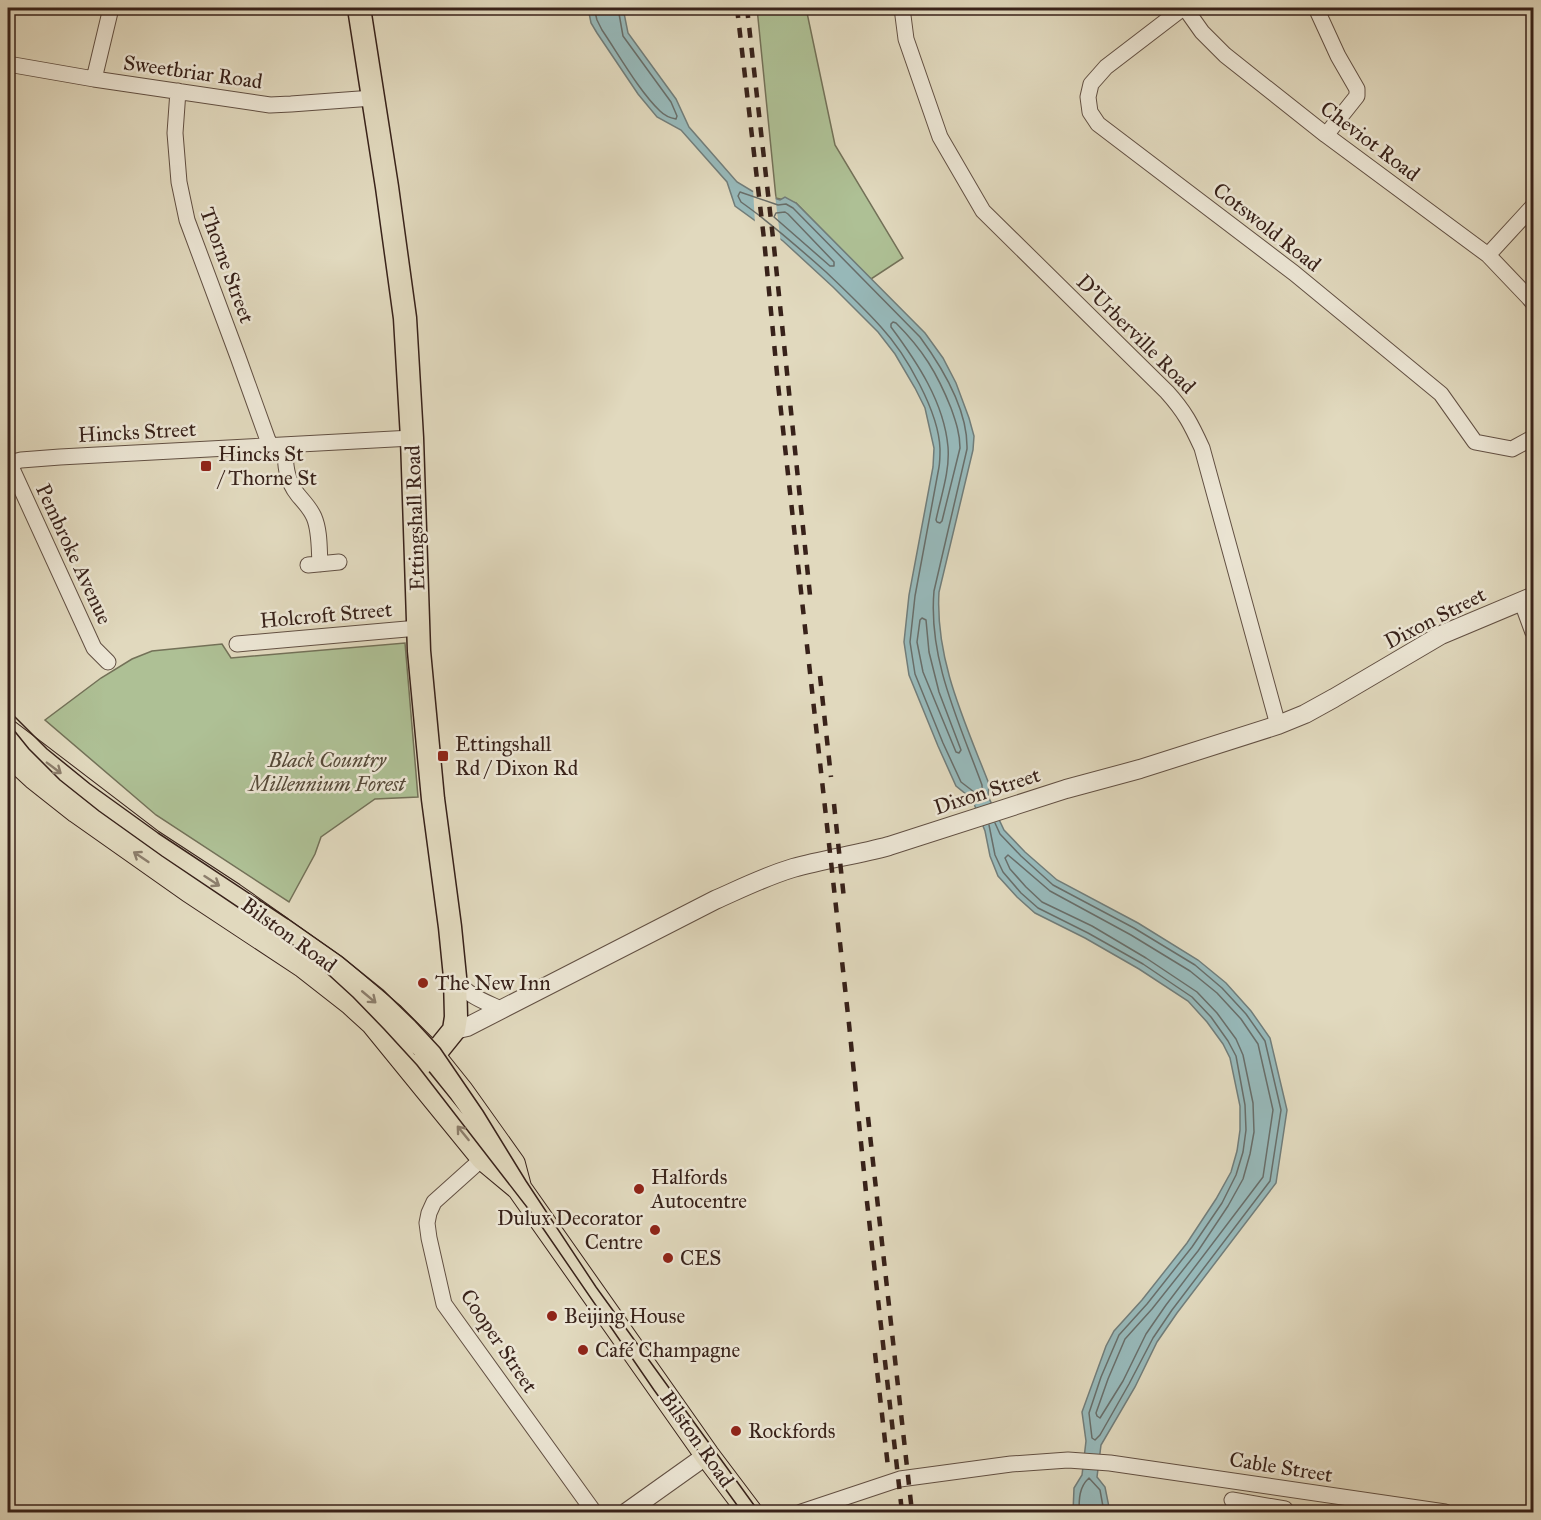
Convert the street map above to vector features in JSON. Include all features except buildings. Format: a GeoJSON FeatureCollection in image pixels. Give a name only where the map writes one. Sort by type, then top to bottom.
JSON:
{"type":"FeatureCollection","features":[{"type":"Feature","properties":{"kind":"highway","name":"Bilston Road"},"geometry":{"type":"LineString","coordinates":[[8,732],[152,842],[335,967],[392,1015],[433,1056],[460,1091],[513,1164],[519,1188]]}},
{"type":"Feature","properties":{"kind":"highway","name":"Bilston Road"},"geometry":{"type":"LineString","coordinates":[[8,753],[77,811],[304,966],[373,1023],[483,1158],[519,1188],[707,1455],[750,1512]]}},
{"type":"Feature","properties":{"kind":"main road","name":"Ettingshall Road"},"geometry":{"type":"LineString","coordinates":[[359,8],[405,318],[412,438],[419,651],[432,788],[450,927],[456,1017],[454,1030]]}},
{"type":"Feature","properties":{"kind":"main road"},"geometry":{"type":"LineString","coordinates":[[411,1068],[433,1056],[454,1030]]}},
{"type":"Feature","properties":{"kind":"street"},"geometry":{"type":"LineString","coordinates":[[94,80],[111,8]]}},
{"type":"Feature","properties":{"kind":"street","name":"D'Urberville Road"},"geometry":{"type":"LineString","coordinates":[[902,8],[906,39],[940,137],[983,211],[1167,392],[1183,410],[1193,428],[1202,448],[1278,725]]}},
{"type":"Feature","properties":{"kind":"street","name":"Cheviot Road"},"geometry":{"type":"LineString","coordinates":[[1184,8],[1202,32],[1225,55],[1326,135],[1488,255],[1533,304]]}},
{"type":"Feature","properties":{"kind":"street","name":"Cotswold Road"},"geometry":{"type":"LineString","coordinates":[[1184,8],[1106,67],[1091,84],[1088,97],[1089,112],[1098,124],[1294,273],[1441,394],[1475,442],[1512,449],[1533,437]]}},
{"type":"Feature","properties":{"kind":"street"},"geometry":{"type":"LineString","coordinates":[[1316,8],[1357,90],[1357,96],[1326,135]]}},
{"type":"Feature","properties":{"kind":"street","name":"Sweetbriar Road"},"geometry":{"type":"LineString","coordinates":[[8,64],[94,80],[270,105],[373,98]]}},
{"type":"Feature","properties":{"kind":"street","name":"Thorne Street"},"geometry":{"type":"LineString","coordinates":[[178,91],[175,133],[179,182],[187,220],[238,357],[277,446],[287,476],[297,495],[315,518],[318,529],[314,564],[339,562]]}},
{"type":"Feature","properties":{"kind":"street"},"geometry":{"type":"LineString","coordinates":[[1488,255],[1533,205]]}},
{"type":"Feature","properties":{"kind":"street","name":"Hincks Street"},"geometry":{"type":"LineString","coordinates":[[8,461],[412,438]]}},
{"type":"Feature","properties":{"kind":"street","name":"Pembroke Avenue"},"geometry":{"type":"LineString","coordinates":[[8,461],[94,648],[108,662]]}},
{"type":"Feature","properties":{"kind":"street"},"geometry":{"type":"LineString","coordinates":[[1528,599],[1533,631]]}},
{"type":"Feature","properties":{"kind":"street","name":"Dixon Street"},"geometry":{"type":"LineString","coordinates":[[454,1030],[467,1027],[752,883],[822,860],[861,854],[1278,725],[1305,714],[1334,698],[1441,635],[1528,599]]}},
{"type":"Feature","properties":{"kind":"street","name":"Holcroft Street"},"geometry":{"type":"LineString","coordinates":[[237,644],[418,628]]}},
{"type":"Feature","properties":{"kind":"street"},"geometry":{"type":"LineString","coordinates":[[454,977],[472,996],[501,1010]]}},
{"type":"Feature","properties":{"kind":"street","name":"Cooper Street"},"geometry":{"type":"LineString","coordinates":[[483,1158],[434,1202],[429,1214],[429,1238],[444,1304],[594,1512]]}},
{"type":"Feature","properties":{"kind":"street"},"geometry":{"type":"LineString","coordinates":[[627,1512],[707,1455]]}},
{"type":"Feature","properties":{"kind":"street","name":"Cable Street"},"geometry":{"type":"LineString","coordinates":[[801,1512],[900,1479],[1011,1464],[1068,1460],[1110,1462],[1445,1512]]}},
{"type":"Feature","properties":{"kind":"street"},"geometry":{"type":"LineString","coordinates":[[1232,1500],[1264,1509],[1285,1509]]}},
{"type":"Feature","properties":{"kind":"green space"},"geometry":{"type":"Polygon","coordinates":[[[757,8],[806,8],[835,145],[903,258],[871,279],[796,203],[776,198],[757,8]]]}},
{"type":"Feature","properties":{"kind":"green space","name":"Black Country Millennium Forest"},"geometry":{"type":"Polygon","coordinates":[[[405,643],[418,797],[375,799],[321,837],[315,854],[289,902],[156,815],[45,720],[101,678],[132,659],[152,651],[222,644],[231,658],[405,643]]]}},
{"type":"Feature","properties":{"kind":"water"},"geometry":{"type":"Polygon","coordinates":[[[588,8],[623,8],[628,33],[676,99],[689,127],[737,182],[752,191],[780,200],[785,197],[796,203],[925,333],[943,358],[956,383],[974,436],[973,450],[939,592],[939,617],[942,642],[954,690],[989,784],[988,796],[1004,830],[1057,880],[1138,923],[1198,960],[1226,983],[1251,1011],[1270,1038],[1287,1110],[1276,1183],[1157,1342],[1135,1387],[1101,1445],[1097,1477],[1105,1487],[1110,1512],[1073,1512],[1074,1488],[1082,1475],[1086,1441],[1082,1412],[1106,1346],[1114,1331],[1187,1243],[1231,1172],[1240,1130],[1240,1106],[1230,1058],[1207,1022],[1188,1001],[1139,969],[1035,913],[998,876],[990,856],[985,831],[972,799],[956,786],[909,675],[904,642],[909,595],[933,467],[934,448],[925,408],[895,354],[878,332],[783,241],[735,206],[727,182],[681,130],[657,117],[638,94],[597,33],[591,23],[588,8]]]}},
{"type":"Feature","properties":{"kind":"pier"},"geometry":{"type":"Polygon","coordinates":[[[753,188],[775,195],[781,244],[755,224],[753,188]]]}},
{"type":"Feature","properties":{"kind":"tram line"},"geometry":{"type":"LineString","coordinates":[[8,710],[47,749],[90,784],[158,833],[341,956],[383,990],[415,1021],[440,1048],[596,1287],[759,1512]]}},
{"type":"Feature","properties":{"kind":"tram line"},"geometry":{"type":"LineString","coordinates":[[8,723],[29,749],[60,780],[162,856],[306,954],[384,1029],[417,1065],[540,1224],[654,1390],[742,1512]]}},
{"type":"Feature","properties":{"kind":"railway"},"geometry":{"type":"LineString","coordinates":[[737,8],[902,1512]]}},
{"type":"Feature","properties":{"kind":"railway"},"geometry":{"type":"LineString","coordinates":[[747,8],[810,595]]}},
{"type":"Feature","properties":{"kind":"railway"},"geometry":{"type":"LineString","coordinates":[[820,676],[831,777]]}},
{"type":"Feature","properties":{"kind":"railway"},"geometry":{"type":"LineString","coordinates":[[834,804],[844,899]]}},
{"type":"Feature","properties":{"kind":"railway"},"geometry":{"type":"LineString","coordinates":[[868,1117],[912,1512]]}},
{"type":"Feature","properties":{"kind":"railway"},"geometry":{"type":"LineString","coordinates":[[875,1353],[888,1467]]}},
{"type":"Feature","properties":{"kind":"place","name":"Hincks St / Thorne St"},"geometry":{"type":"Point","coordinates":[206,466]}},
{"type":"Feature","properties":{"kind":"place","name":"Ettingshall Rd / Dixon Rd"},"geometry":{"type":"Point","coordinates":[443,756]}},
{"type":"Feature","properties":{"kind":"place","name":"The New Inn"},"geometry":{"type":"Point","coordinates":[423,983]}},
{"type":"Feature","properties":{"kind":"place","name":"Halfords Autocentre"},"geometry":{"type":"Point","coordinates":[639,1189]}},
{"type":"Feature","properties":{"kind":"place","name":"Dulux Decorator Centre"},"geometry":{"type":"Point","coordinates":[655,1230]}},
{"type":"Feature","properties":{"kind":"place","name":"CES"},"geometry":{"type":"Point","coordinates":[668,1258]}},
{"type":"Feature","properties":{"kind":"place","name":"Beijing House"},"geometry":{"type":"Point","coordinates":[552,1316]}},
{"type":"Feature","properties":{"kind":"place","name":"Café Champagne"},"geometry":{"type":"Point","coordinates":[583,1350]}},
{"type":"Feature","properties":{"kind":"place","name":"Rockfords"},"geometry":{"type":"Point","coordinates":[736,1431]}}]}
